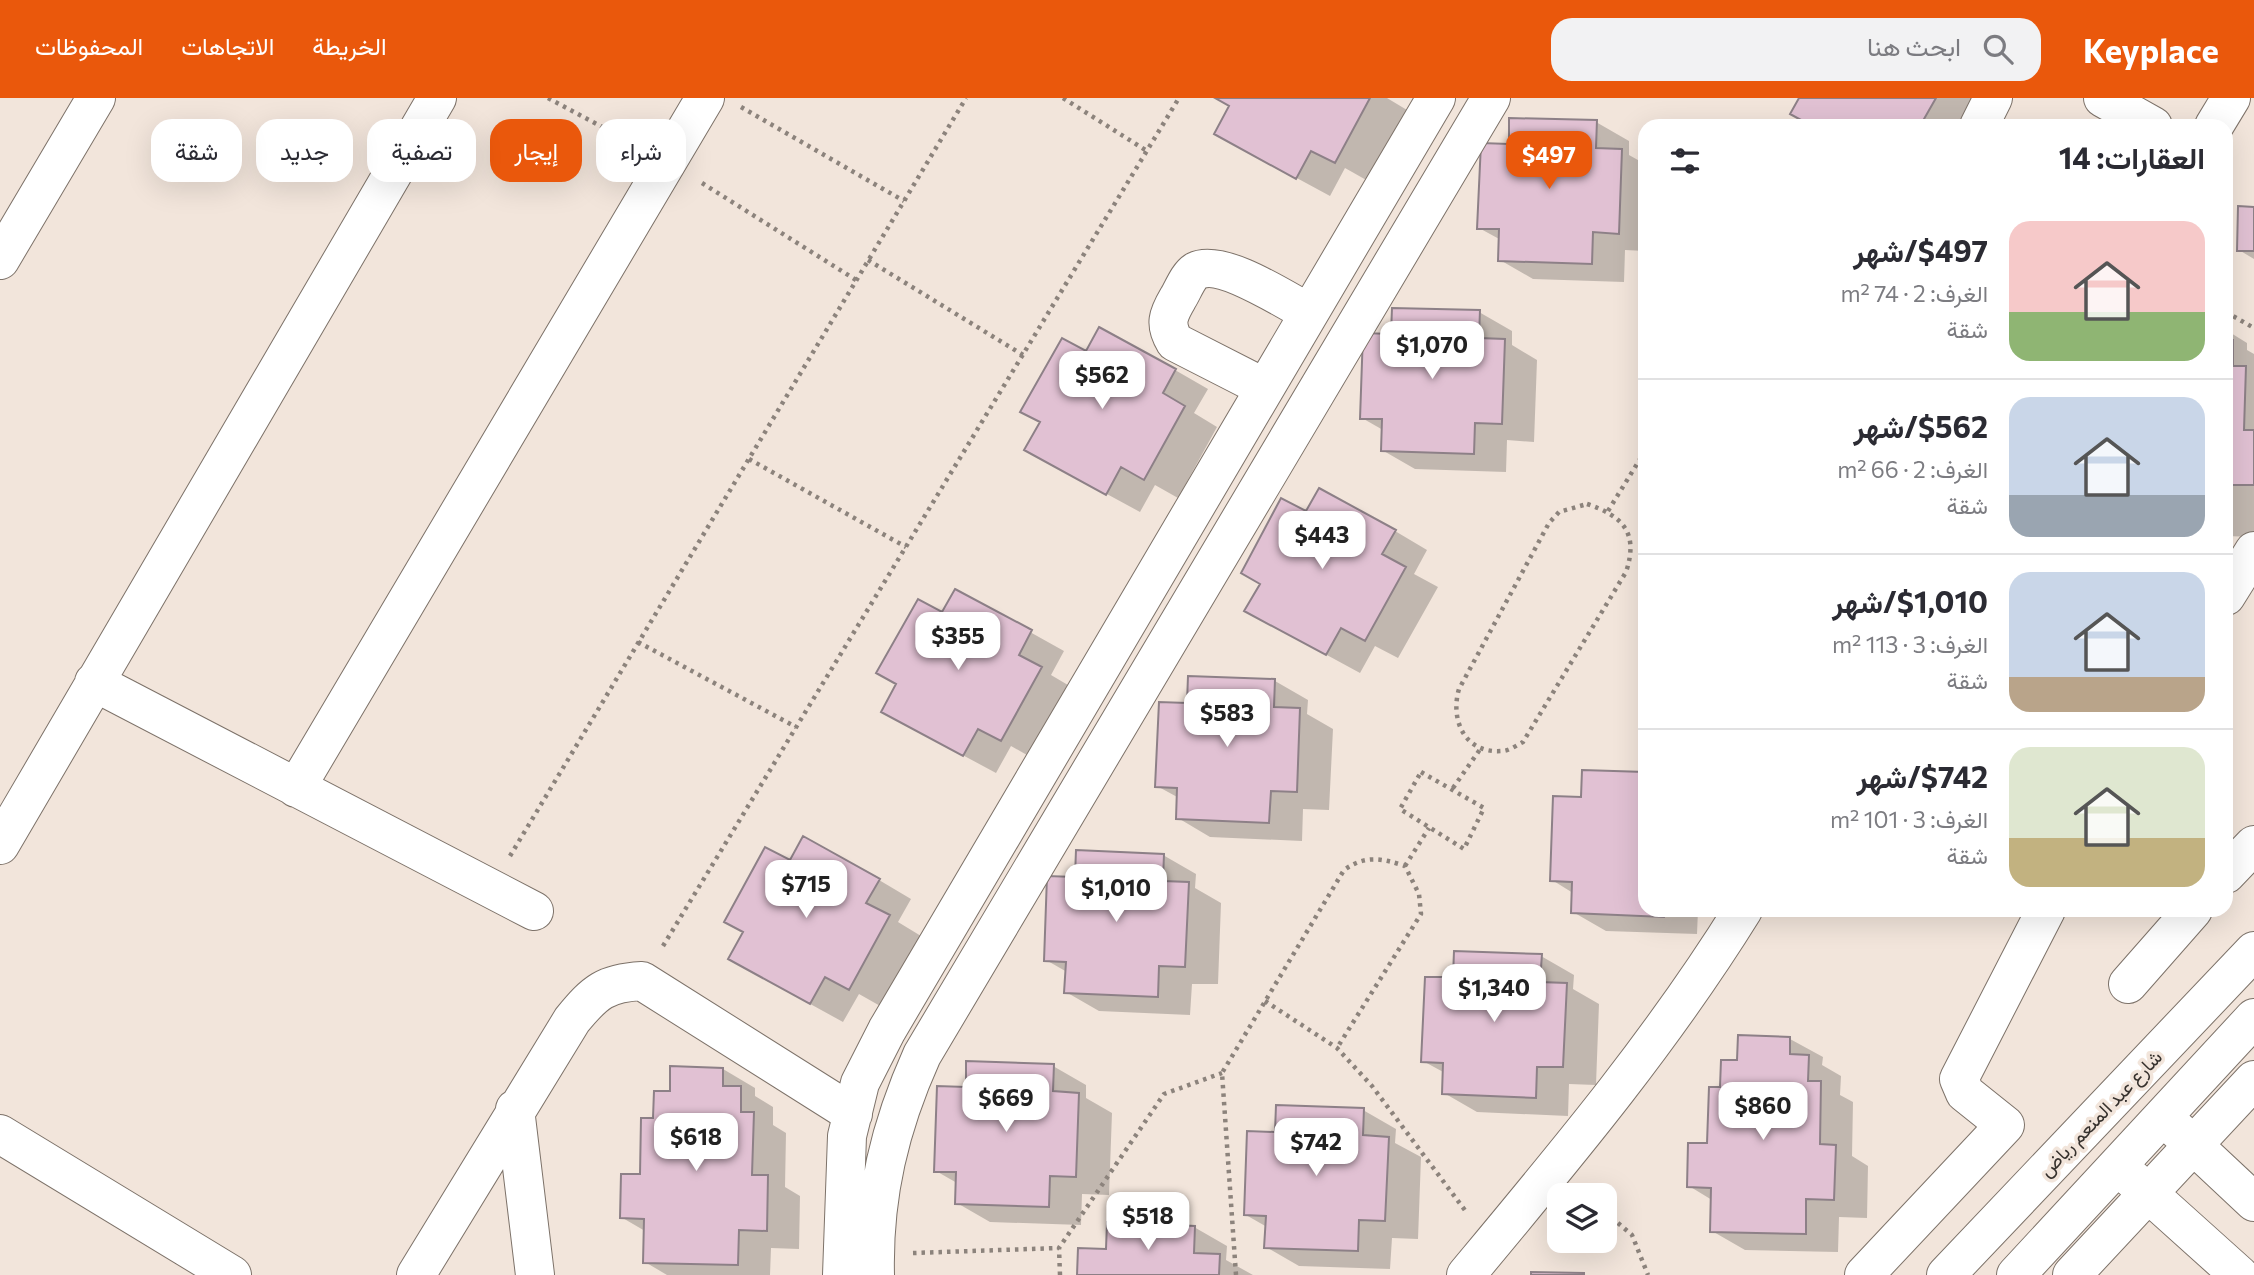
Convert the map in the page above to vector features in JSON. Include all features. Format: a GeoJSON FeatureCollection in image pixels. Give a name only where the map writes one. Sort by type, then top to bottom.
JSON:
{"type":"FeatureCollection","features":[{"type":"Feature","properties":{"kind":"street"},"geometry":{"type":"LineString","coordinates":[[0,260],[96,98]]}},
{"type":"Feature","properties":{"kind":"street"},"geometry":{"type":"LineString","coordinates":[[0,845],[437,98]]}},
{"type":"Feature","properties":{"kind":"street"},"geometry":{"type":"LineString","coordinates":[[842,1275],[847,1136],[860,1083],[887,1030],[1436,98]]}},
{"type":"Feature","properties":{"kind":"street"},"geometry":{"type":"LineString","coordinates":[[875,1265],[877,1203],[886,1152],[901,1102],[922,1055],[1491,98]]}},
{"type":"Feature","properties":{"kind":"street"},"geometry":{"type":"LineString","coordinates":[[1982,119],[1993,98]]}},
{"type":"Feature","properties":{"kind":"street"},"geometry":{"type":"LineString","coordinates":[[2103,98],[2140,119]]}},
{"type":"Feature","properties":{"kind":"street"},"geometry":{"type":"LineString","coordinates":[[2218,119],[2231,98]]}},
{"type":"Feature","properties":{"kind":"street"},"geometry":{"type":"LineString","coordinates":[[686,141],[721,101]]}},
{"type":"Feature","properties":{"kind":"street"},"geometry":{"type":"LineString","coordinates":[[296,788],[655,182]]}},
{"type":"Feature","properties":{"kind":"street"},"geometry":{"type":"LineString","coordinates":[[1338,265],[1377,289]]}},
{"type":"Feature","properties":{"kind":"street"},"geometry":{"type":"LineString","coordinates":[[1265,388],[1175,342],[1168,331],[1167,317],[1193,273],[1209,266],[1228,272],[1309,313]]}},
{"type":"Feature","properties":{"kind":"street"},"geometry":{"type":"LineString","coordinates":[[2233,585],[2254,551]]}},
{"type":"Feature","properties":{"kind":"street"},"geometry":{"type":"LineString","coordinates":[[94,682],[534,911]]}},
{"type":"Feature","properties":{"kind":"street"},"geometry":{"type":"LineString","coordinates":[[2233,867],[2254,845]]}},
{"type":"Feature","properties":{"kind":"street"},"geometry":{"type":"LineString","coordinates":[[1466,1275],[1580,1139],[1694,990],[1739,917]]}},
{"type":"Feature","properties":{"kind":"street"},"geometry":{"type":"LineString","coordinates":[[1864,1275],[2005,1125],[1965,1093],[1959,1079],[2042,917]]}},
{"type":"Feature","properties":{"kind":"street"},"geometry":{"type":"LineString","coordinates":[[2128,984],[2187,917]]}},
{"type":"Feature","properties":{"kind":"street","name":"شارع عبد المنعم رياض"},"geometry":{"type":"LineString","coordinates":[[1946,1275],[2254,951]]}},
{"type":"Feature","properties":{"kind":"street"},"geometry":{"type":"LineString","coordinates":[[416,1275],[515,1109],[591,996],[615,982],[642,981],[853,1114]]}},
{"type":"Feature","properties":{"kind":"street"},"geometry":{"type":"LineString","coordinates":[[2016,1275],[2254,1018]]}},
{"type":"Feature","properties":{"kind":"street"},"geometry":{"type":"LineString","coordinates":[[2071,1275],[2254,1080]]}},
{"type":"Feature","properties":{"kind":"street"},"geometry":{"type":"LineString","coordinates":[[2127,1083],[2254,1202]]}},
{"type":"Feature","properties":{"kind":"street"},"geometry":{"type":"LineString","coordinates":[[515,1109],[535,1275]]}},
{"type":"Feature","properties":{"kind":"street"},"geometry":{"type":"LineString","coordinates":[[2082,1133],[2239,1275]]}},
{"type":"Feature","properties":{"kind":"street"},"geometry":{"type":"LineString","coordinates":[[0,1134],[232,1275]]}},
{"type":"Feature","properties":{"kind":"path"},"geometry":{"type":"LineString","coordinates":[[548,98],[596,124]]}},
{"type":"Feature","properties":{"kind":"path"},"geometry":{"type":"LineString","coordinates":[[491,889],[966,98]]}},
{"type":"Feature","properties":{"kind":"path"},"geometry":{"type":"LineString","coordinates":[[1063,98],[1147,151]]}},
{"type":"Feature","properties":{"kind":"path"},"geometry":{"type":"LineString","coordinates":[[642,981],[1179,98]]}},
{"type":"Feature","properties":{"kind":"path"},"geometry":{"type":"LineString","coordinates":[[721,101],[904,201]]}},
{"type":"Feature","properties":{"kind":"path"},"geometry":{"type":"LineString","coordinates":[[686,174],[856,280]]}},
{"type":"Feature","properties":{"kind":"path"},"geometry":{"type":"LineString","coordinates":[[868,260],[1023,355]]}},
{"type":"Feature","properties":{"kind":"path"},"geometry":{"type":"LineString","coordinates":[[2233,316],[2254,328]]}},
{"type":"Feature","properties":{"kind":"path"},"geometry":{"type":"LineString","coordinates":[[748,459],[906,547]]}},
{"type":"Feature","properties":{"kind":"path"},"geometry":{"type":"LineString","coordinates":[[1608,511],[1638,462]]}},
{"type":"Feature","properties":{"kind":"path"},"geometry":{"type":"LineString","coordinates":[[1587,503],[1608,511],[1623,524],[1629,535],[1632,554],[1626,572],[1523,742],[1503,751],[1481,748],[1466,738],[1456,724],[1454,706],[1458,689],[1549,523],[1559,512],[1573,505],[1587,503]]}},
{"type":"Feature","properties":{"kind":"path"},"geometry":{"type":"LineString","coordinates":[[638,642],[796,727]]}},
{"type":"Feature","properties":{"kind":"path"},"geometry":{"type":"LineString","coordinates":[[1452,789],[1481,748]]}},
{"type":"Feature","properties":{"kind":"path"},"geometry":{"type":"LineString","coordinates":[[1421,772],[1484,808],[1464,849],[1429,828],[1400,809],[1421,772]]}},
{"type":"Feature","properties":{"kind":"path"},"geometry":{"type":"LineString","coordinates":[[1405,866],[1429,828]]}},
{"type":"Feature","properties":{"kind":"path"},"geometry":{"type":"LineString","coordinates":[[1236,1275],[1223,1073],[1344,870],[1357,861],[1379,858],[1405,866],[1419,894],[1421,914],[1337,1048]]}},
{"type":"Feature","properties":{"kind":"path"},"geometry":{"type":"LineString","coordinates":[[1265,1001],[1337,1048],[1371,1086],[1491,1245]]}},
{"type":"Feature","properties":{"kind":"path"},"geometry":{"type":"LineString","coordinates":[[1060,1275],[1059,1248],[1164,1094],[1223,1073]]}},
{"type":"Feature","properties":{"kind":"path"},"geometry":{"type":"LineString","coordinates":[[1617,1222],[1632,1235],[1648,1275]]}},
{"type":"Feature","properties":{"kind":"path"},"geometry":{"type":"LineString","coordinates":[[875,1265],[1059,1248]]}},
{"type":"Feature","properties":{"kind":"building"},"geometry":{"type":"Polygon","coordinates":[[[1215,98],[1370,98],[1335,163],[1311,151],[1296,179],[1214,134],[1229,106],[1215,98]]]}},
{"type":"Feature","properties":{"kind":"building"},"geometry":{"type":"Polygon","coordinates":[[[1799,98],[1936,98],[1924,119],[1799,119],[1790,114],[1799,98]]]}},
{"type":"Feature","properties":{"kind":"building"},"geometry":{"type":"Polygon","coordinates":[[[1509,118],[1597,120],[1596,148],[1622,149],[1619,234],[1593,232],[1592,264],[1498,261],[1499,229],[1477,229],[1481,143],[1509,144],[1509,118]]]}},
{"type":"Feature","properties":{"kind":"building"},"geometry":{"type":"Polygon","coordinates":[[[2238,206],[2254,207],[2254,251],[2237,251],[2238,206]]]}},
{"type":"Feature","properties":{"kind":"building"},"geometry":{"type":"Polygon","coordinates":[[[1392,308],[1480,310],[1479,338],[1505,339],[1502,424],[1475,423],[1474,454],[1381,451],[1382,419],[1360,419],[1363,333],[1391,334],[1392,308]]]}},
{"type":"Feature","properties":{"kind":"building"},"geometry":{"type":"Polygon","coordinates":[[[1099,327],[1176,369],[1163,393],[1185,406],[1144,480],[1121,467],[1106,495],[1024,450],[1040,422],[1020,412],[1062,338],[1086,351],[1099,327]]]}},
{"type":"Feature","properties":{"kind":"building"},"geometry":{"type":"Polygon","coordinates":[[[2233,366],[2246,366],[2244,430],[2254,430],[2254,485],[2233,485],[2233,366]]]}},
{"type":"Feature","properties":{"kind":"building"},"geometry":{"type":"Polygon","coordinates":[[[1319,488],[1396,530],[1382,554],[1406,567],[1365,641],[1341,628],[1326,655],[1244,611],[1260,584],[1241,573],[1281,498],[1306,511],[1319,488]]]}},
{"type":"Feature","properties":{"kind":"building"},"geometry":{"type":"Polygon","coordinates":[[[955,589],[1032,630],[1019,655],[1042,667],[1001,741],[978,729],[963,756],[881,712],[896,684],[876,673],[918,599],[942,612],[955,589]]]}},
{"type":"Feature","properties":{"kind":"building"},"geometry":{"type":"Polygon","coordinates":[[[1188,676],[1275,679],[1274,707],[1300,708],[1297,792],[1271,791],[1269,823],[1176,819],[1177,788],[1155,787],[1159,702],[1187,703],[1188,676]]]}},
{"type":"Feature","properties":{"kind":"building"},"geometry":{"type":"Polygon","coordinates":[[[1582,770],[1638,772],[1638,916],[1571,913],[1572,882],[1550,881],[1553,796],[1581,797],[1582,770]]]}},
{"type":"Feature","properties":{"kind":"building"},"geometry":{"type":"Polygon","coordinates":[[[803,836],[880,879],[866,903],[890,915],[849,990],[825,977],[810,1004],[728,959],[743,932],[724,922],[765,847],[790,860],[803,836]]]}},
{"type":"Feature","properties":{"kind":"building"},"geometry":{"type":"Polygon","coordinates":[[[1076,850],[1164,854],[1163,881],[1189,882],[1185,967],[1159,966],[1158,997],[1064,993],[1066,962],[1044,961],[1047,876],[1075,877],[1076,850]]]}},
{"type":"Feature","properties":{"kind":"building"},"geometry":{"type":"Polygon","coordinates":[[[1454,951],[1542,954],[1540,982],[1567,983],[1563,1067],[1537,1067],[1536,1098],[1442,1094],[1443,1063],[1421,1062],[1425,977],[1453,977],[1454,951]]]}},
{"type":"Feature","properties":{"kind":"building"},"geometry":{"type":"Polygon","coordinates":[[[1738,1035],[1790,1037],[1790,1054],[1809,1055],[1808,1081],[1821,1081],[1820,1144],[1836,1145],[1834,1200],[1806,1199],[1806,1234],[1710,1232],[1711,1188],[1687,1187],[1688,1143],[1707,1143],[1709,1087],[1720,1087],[1721,1060],[1737,1060],[1738,1035]]]}},
{"type":"Feature","properties":{"kind":"building"},"geometry":{"type":"Polygon","coordinates":[[[966,1061],[1054,1064],[1053,1091],[1079,1093],[1076,1177],[1050,1176],[1049,1207],[955,1204],[956,1172],[934,1172],[937,1086],[966,1087],[966,1061]]]}},
{"type":"Feature","properties":{"kind":"building"},"geometry":{"type":"Polygon","coordinates":[[[670,1066],[723,1068],[723,1086],[741,1086],[741,1112],[754,1112],[752,1175],[768,1175],[767,1231],[739,1230],[738,1265],[643,1263],[644,1219],[620,1218],[621,1174],[640,1174],[641,1118],[653,1118],[654,1091],[670,1091],[670,1066]]]}},
{"type":"Feature","properties":{"kind":"building"},"geometry":{"type":"Polygon","coordinates":[[[1276,1105],[1364,1108],[1363,1135],[1389,1137],[1385,1221],[1359,1220],[1358,1251],[1264,1248],[1266,1216],[1244,1215],[1247,1131],[1275,1132],[1276,1105]]]}},
{"type":"Feature","properties":{"kind":"building"},"geometry":{"type":"Polygon","coordinates":[[[1107,1222],[1195,1226],[1194,1253],[1220,1254],[1219,1275],[1077,1275],[1078,1248],[1106,1249],[1107,1222]]]}},
{"type":"Feature","properties":{"kind":"building"},"geometry":{"type":"Polygon","coordinates":[[[1531,1272],[1584,1273],[1584,1275],[1531,1275],[1531,1272]]]}}]}
